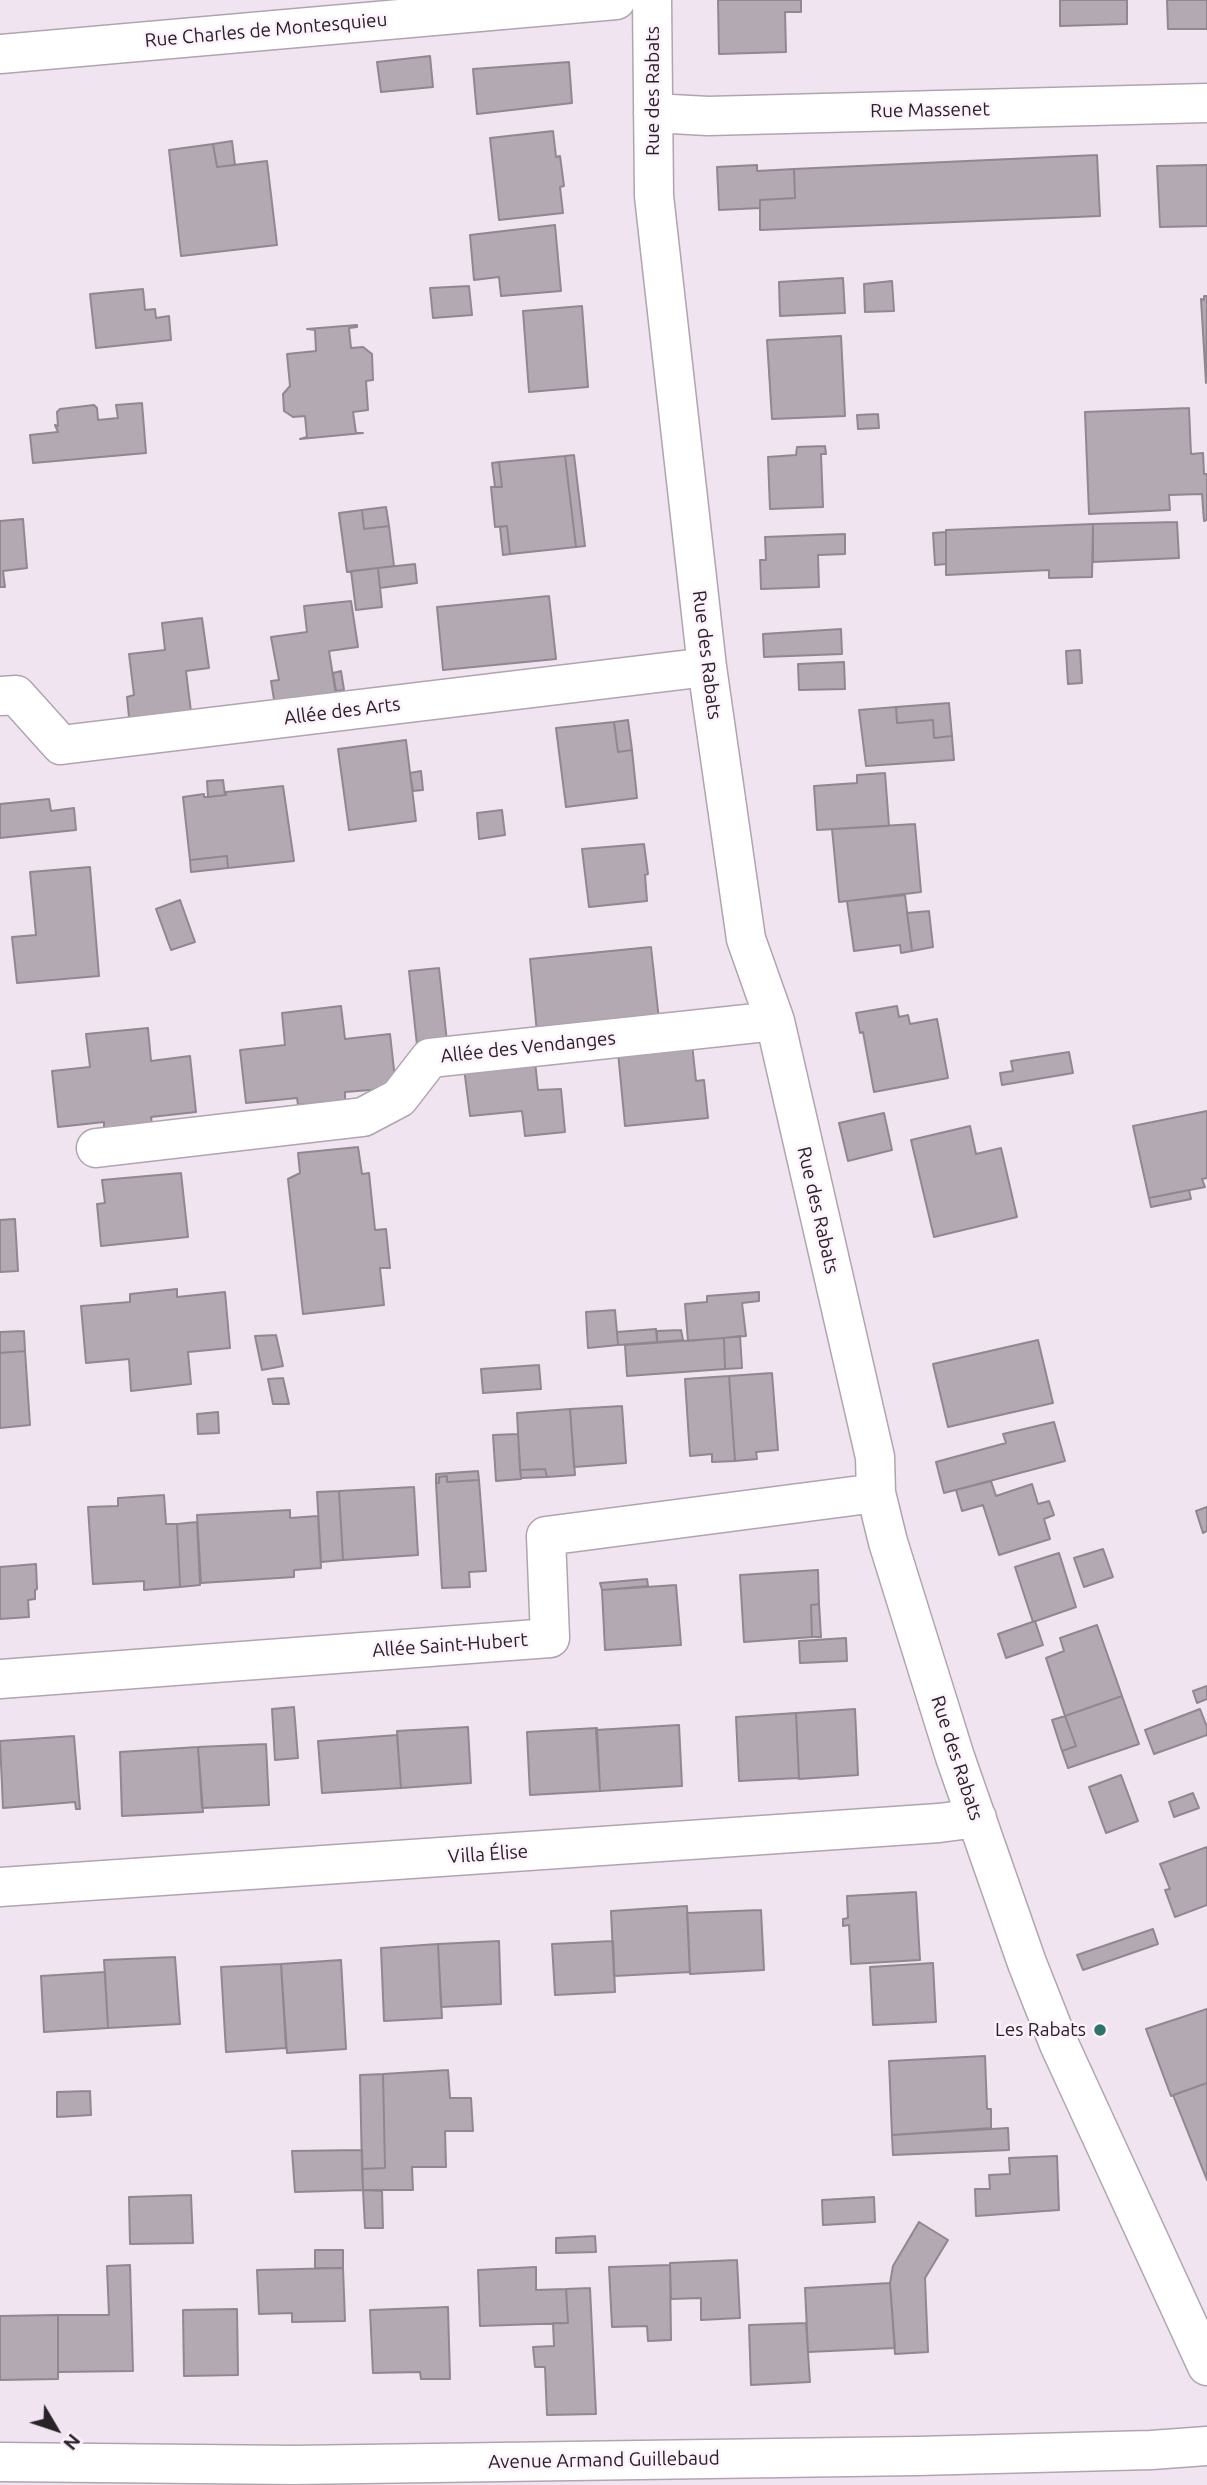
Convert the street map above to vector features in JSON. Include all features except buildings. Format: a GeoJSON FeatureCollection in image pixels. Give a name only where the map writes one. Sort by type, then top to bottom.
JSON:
{"type":"FeatureCollection","features":[{"type":"Feature","properties":{"kind":"street","name":"Rue Charles de Montesquieu"},"geometry":{"type":"LineString","coordinates":[[0,54],[616,0]]}},
{"type":"Feature","properties":{"kind":"street","name":"Rue des Rabats"},"geometry":{"type":"LineString","coordinates":[[652,0],[654,196],[707,667],[746,939],[775,1021],[875,1457],[876,1493],[892,1555],[955,1757],[1027,1964],[1059,2044],[1207,2366]]}},
{"type":"Feature","properties":{"kind":"street","name":"Rue Massenet"},"geometry":{"type":"LineString","coordinates":[[653,113],[708,116],[1207,103]]}},
{"type":"Feature","properties":{"kind":"street","name":"Allée des Arts"},"geometry":{"type":"LineString","coordinates":[[0,696],[16,695],[61,745],[707,667]]}},
{"type":"Feature","properties":{"kind":"street","name":"Allée des Vendanges"},"geometry":{"type":"LineString","coordinates":[[96,1148],[363,1117],[399,1097],[430,1058],[775,1021]]}},
{"type":"Feature","properties":{"kind":"street","name":"Allée Saint-Hubert"},"geometry":{"type":"LineString","coordinates":[[0,1679],[551,1638],[545,1536],[876,1493]]}},
{"type":"Feature","properties":{"kind":"street","name":"Villa Élise"},"geometry":{"type":"LineString","coordinates":[[0,1886],[925,1824],[977,1818]]}},
{"type":"Feature","properties":{"kind":"street","name":"Avenue Armand Guillebaud"},"geometry":{"type":"LineString","coordinates":[[0,2462],[307,2465],[917,2456],[1207,2446]]}},
{"type":"Feature","properties":{"kind":"place","name":"Les Rabats"},"geometry":{"type":"Point","coordinates":[1100,2030]}}]}
